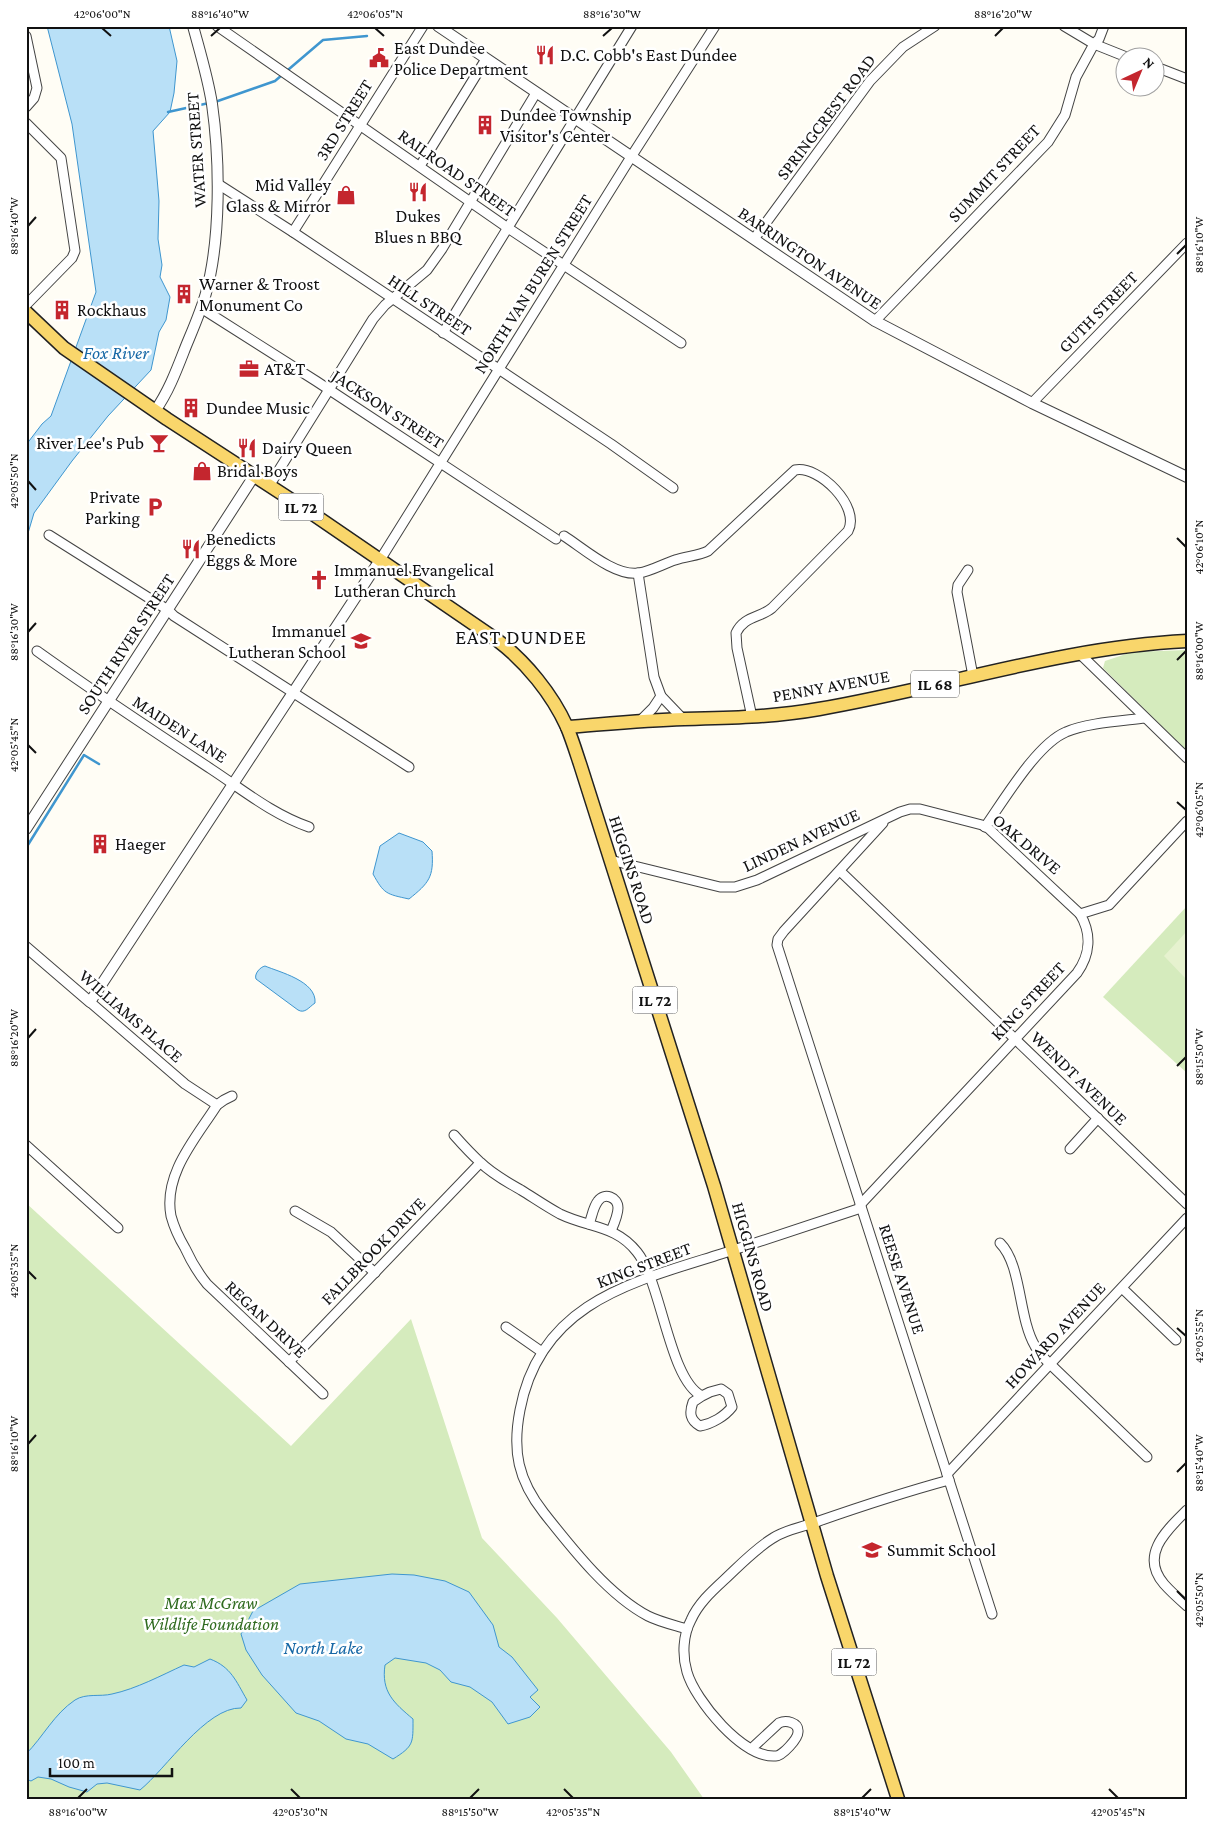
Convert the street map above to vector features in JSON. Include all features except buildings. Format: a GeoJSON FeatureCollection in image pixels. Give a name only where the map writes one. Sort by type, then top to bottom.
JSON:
{"type":"FeatureCollection","features":[{"type":"Feature","properties":{"kind":"main road","name":"IL 72"},"geometry":{"type":"LineString","coordinates":[[26,312],[64,348],[380,560],[504,646],[541,685],[567,727]]}},
{"type":"Feature","properties":{"kind":"main road","name":"PENNY AVENUE"},"geometry":{"type":"LineString","coordinates":[[567,727],[683,719],[752,717],[822,708],[1079,654],[1141,644],[1187,641]]}},
{"type":"Feature","properties":{"kind":"main road","name":"HIGGINS ROAD"},"geometry":{"type":"LineString","coordinates":[[567,727],[733,1250],[827,1576],[898,1799]]}},
{"type":"Feature","properties":{"kind":"street","name":"WATER STREET"},"geometry":{"type":"LineString","coordinates":[[156,411],[171,386],[207,292],[214,249],[218,184],[212,111],[210,94],[193,26]]}},
{"type":"Feature","properties":{"kind":"street","name":"RAILROAD STREET"},"geometry":{"type":"LineString","coordinates":[[217,26],[470,202],[681,344]]}},
{"type":"Feature","properties":{"kind":"street","name":"3RD STREET"},"geometry":{"type":"LineString","coordinates":[[293,232],[423,26]]}},
{"type":"Feature","properties":{"kind":"street","name":"BARRINGTON AVENUE"},"geometry":{"type":"LineString","coordinates":[[438,26],[875,321],[906,339],[1032,403],[1187,477]]}},
{"type":"Feature","properties":{"kind":"street"},"geometry":{"type":"LineString","coordinates":[[442,333],[632,26]]}},
{"type":"Feature","properties":{"kind":"street","name":"NORTH VAN BUREN STREET"},"geometry":{"type":"LineString","coordinates":[[380,560],[563,265],[715,26]]}},
{"type":"Feature","properties":{"kind":"street","name":"SPRINGCREST ROAD"},"geometry":{"type":"LineString","coordinates":[[754,239],[870,81],[903,47],[935,26]]}},
{"type":"Feature","properties":{"kind":"street"},"geometry":{"type":"LineString","coordinates":[[1064,26],[1094,44],[1116,53]]}},
{"type":"Feature","properties":{"kind":"street","name":"SUMMIT STREET"},"geometry":{"type":"LineString","coordinates":[[875,321],[1048,142],[1064,115],[1076,76],[1094,44],[1099,39],[1104,26]]}},
{"type":"Feature","properties":{"kind":"street"},"geometry":{"type":"LineString","coordinates":[[26,36],[36,80],[36,94],[26,107]]}},
{"type":"Feature","properties":{"kind":"street"},"geometry":{"type":"LineString","coordinates":[[420,166],[486,60]]}},
{"type":"Feature","properties":{"kind":"street"},"geometry":{"type":"LineString","coordinates":[[1166,71],[1187,78]]}},
{"type":"Feature","properties":{"kind":"street"},"geometry":{"type":"LineString","coordinates":[[269,486],[364,332],[379,312],[392,299],[430,266],[536,93]]}},
{"type":"Feature","properties":{"kind":"street"},"geometry":{"type":"LineString","coordinates":[[26,123],[59,156],[62,164],[74,253],[70,260],[26,305]]}},
{"type":"Feature","properties":{"kind":"street","name":"HILL STREET"},"geometry":{"type":"LineString","coordinates":[[218,184],[611,444],[673,488]]}},
{"type":"Feature","properties":{"kind":"street","name":"GUTH STREET"},"geometry":{"type":"LineString","coordinates":[[1032,403],[1187,243]]}},
{"type":"Feature","properties":{"kind":"street","name":"JACKSON STREET"},"geometry":{"type":"LineString","coordinates":[[201,308],[560,538],[611,567],[624,572],[638,573]]}},
{"type":"Feature","properties":{"kind":"street"},"geometry":{"type":"LineString","coordinates":[[683,719],[661,696],[654,677],[638,573],[708,551],[795,470],[802,469],[810,472],[837,491],[850,512],[851,524],[848,531],[772,608],[764,614],[746,620],[736,632],[737,648],[752,717]]}},
{"type":"Feature","properties":{"kind":"street","name":"SOUTH RIVER STREET"},"geometry":{"type":"LineString","coordinates":[[26,829],[254,476]]}},
{"type":"Feature","properties":{"kind":"street"},"geometry":{"type":"LineString","coordinates":[[49,535],[409,767]]}},
{"type":"Feature","properties":{"kind":"street"},"geometry":{"type":"LineString","coordinates":[[90,1002],[380,560]]}},
{"type":"Feature","properties":{"kind":"street"},"geometry":{"type":"LineString","coordinates":[[968,570],[957,590],[973,676]]}},
{"type":"Feature","properties":{"kind":"street","name":"MAIDEN LANE"},"geometry":{"type":"LineString","coordinates":[[37,651],[108,702],[273,811],[309,827]]}},
{"type":"Feature","properties":{"kind":"street"},"geometry":{"type":"LineString","coordinates":[[1079,654],[1187,758]]}},
{"type":"Feature","properties":{"kind":"street"},"geometry":{"type":"LineString","coordinates":[[639,722],[661,696]]}},
{"type":"Feature","properties":{"kind":"street"},"geometry":{"type":"LineString","coordinates":[[985,827],[1035,757],[1051,740],[1072,729],[1145,718]]}},
{"type":"Feature","properties":{"kind":"street","name":"OAK DRIVE"},"geometry":{"type":"LineString","coordinates":[[887,819],[907,810],[920,809],[985,827],[995,834],[1080,914]]}},
{"type":"Feature","properties":{"kind":"street"},"geometry":{"type":"LineString","coordinates":[[840,871],[887,819]]}},
{"type":"Feature","properties":{"kind":"street","name":"LINDEN AVENUE"},"geometry":{"type":"LineString","coordinates":[[610,860],[712,886],[735,886],[757,880],[887,819]]}},
{"type":"Feature","properties":{"kind":"street"},"geometry":{"type":"LineString","coordinates":[[1080,914],[1109,905],[1187,821]]}},
{"type":"Feature","properties":{"kind":"street","name":"REESE AVENUE"},"geometry":{"type":"LineString","coordinates":[[840,871],[779,937],[777,945],[992,1614]]}},
{"type":"Feature","properties":{"kind":"street","name":"WENDT AVENUE"},"geometry":{"type":"LineString","coordinates":[[840,871],[1187,1204]]}},
{"type":"Feature","properties":{"kind":"street","name":"KING STREET"},"geometry":{"type":"LineString","coordinates":[[687,1629],[653,1618],[625,1600],[581,1558],[528,1491],[522,1478],[518,1460],[517,1428],[528,1380],[542,1352],[560,1330],[586,1307],[605,1295],[649,1276],[733,1250],[861,1206],[1075,976],[1085,961],[1089,942],[1085,924],[1080,914]]}},
{"type":"Feature","properties":{"kind":"street","name":"WILLIAMS PLACE"},"geometry":{"type":"LineString","coordinates":[[26,947],[185,1084],[217,1106]]}},
{"type":"Feature","properties":{"kind":"street"},"geometry":{"type":"LineString","coordinates":[[217,1106],[232,1096]]}},
{"type":"Feature","properties":{"kind":"street","name":"REGAN DRIVE"},"geometry":{"type":"LineString","coordinates":[[217,1106],[178,1167],[171,1190],[170,1208],[174,1224],[192,1263],[209,1287],[322,1394]]}},
{"type":"Feature","properties":{"kind":"street"},"geometry":{"type":"LineString","coordinates":[[1070,1148],[1098,1118]]}},
{"type":"Feature","properties":{"kind":"street"},"geometry":{"type":"LineString","coordinates":[[454,1135],[480,1163],[499,1177],[556,1211],[611,1231],[625,1240],[637,1252],[649,1276],[680,1368],[690,1386],[696,1394],[702,1396],[721,1390],[728,1394],[732,1406],[728,1412],[712,1422],[700,1426],[692,1419],[690,1414],[693,1402],[702,1396]]}},
{"type":"Feature","properties":{"kind":"street"},"geometry":{"type":"LineString","coordinates":[[26,1145],[118,1228]]}},
{"type":"Feature","properties":{"kind":"street","name":"FALLBROOK DRIVE"},"geometry":{"type":"LineString","coordinates":[[289,1362],[480,1163]]}},
{"type":"Feature","properties":{"kind":"street"},"geometry":{"type":"LineString","coordinates":[[589,1224],[599,1199],[611,1197],[616,1201],[618,1207],[611,1231]]}},
{"type":"Feature","properties":{"kind":"street"},"geometry":{"type":"LineString","coordinates":[[294,1211],[328,1229],[375,1273]]}},
{"type":"Feature","properties":{"kind":"street","name":"HOWARD AVENUE"},"geometry":{"type":"LineString","coordinates":[[948,1477],[1050,1364],[1187,1218]]}},
{"type":"Feature","properties":{"kind":"street"},"geometry":{"type":"LineString","coordinates":[[1000,1243],[1010,1256],[1027,1325],[1038,1352],[1147,1457]]}},
{"type":"Feature","properties":{"kind":"street"},"geometry":{"type":"LineString","coordinates":[[1122,1288],[1176,1340]]}},
{"type":"Feature","properties":{"kind":"street"},"geometry":{"type":"LineString","coordinates":[[506,1327],[542,1352]]}},
{"type":"Feature","properties":{"kind":"street"},"geometry":{"type":"LineString","coordinates":[[751,1749],[779,1723],[790,1721],[797,1728],[796,1738],[783,1754],[774,1756],[751,1749],[737,1740],[705,1705],[692,1685],[684,1659],[687,1629],[692,1616],[705,1598],[756,1550],[782,1533],[948,1477]]}},
{"type":"Feature","properties":{"kind":"street"},"geometry":{"type":"LineString","coordinates":[[1187,1510],[1160,1538],[1154,1560],[1156,1571],[1164,1584],[1187,1606]]}},
{"type":"Feature","properties":{"kind":"green space"},"geometry":{"type":"Polygon","coordinates":[[[1187,650],[1187,751],[1103,668],[1105,661],[1132,652],[1187,650]]]}},
{"type":"Feature","properties":{"kind":"green space"},"geometry":{"type":"Polygon","coordinates":[[[1187,906],[1187,1073],[1103,997],[1187,906]]]}},
{"type":"Feature","properties":{"kind":"green space"},"geometry":{"type":"Polygon","coordinates":[[[1187,931],[1187,980],[1164,956],[1187,931]]]}},
{"type":"Feature","properties":{"kind":"green space","name":"Max McGraw Wildlife Foundation"},"geometry":{"type":"Polygon","coordinates":[[[26,1203],[291,1446],[411,1319],[482,1538],[557,1618],[671,1752],[704,1799],[26,1799],[26,1203]]]}},
{"type":"Feature","properties":{"kind":"water","name":"Fox River"},"geometry":{"type":"Polygon","coordinates":[[[47,26],[169,26],[177,61],[174,93],[170,112],[153,131],[159,201],[158,239],[162,265],[160,277],[170,297],[166,320],[159,332],[151,370],[108,416],[72,461],[34,513],[26,540],[26,445],[42,424],[51,416],[96,292],[72,124],[47,26]]]}},
{"type":"Feature","properties":{"kind":"water"},"geometry":{"type":"Polygon","coordinates":[[[399,833],[423,842],[432,851],[432,867],[429,879],[409,899],[386,892],[373,874],[380,846],[399,833]]]}},
{"type":"Feature","properties":{"kind":"water"},"geometry":{"type":"Polygon","coordinates":[[[265,966],[304,983],[314,995],[315,1003],[305,1011],[300,1011],[256,979],[258,971],[265,966]]]}},
{"type":"Feature","properties":{"kind":"water","name":"North Lake"},"geometry":{"type":"Polygon","coordinates":[[[392,1574],[414,1575],[445,1581],[469,1592],[493,1625],[499,1647],[512,1657],[538,1690],[530,1697],[540,1707],[530,1717],[508,1724],[492,1702],[470,1687],[451,1682],[440,1670],[426,1663],[395,1658],[385,1665],[385,1683],[390,1696],[413,1719],[413,1727],[409,1747],[393,1759],[368,1744],[346,1739],[319,1721],[296,1713],[262,1675],[246,1650],[241,1634],[253,1611],[300,1584],[392,1574]]]}},
{"type":"Feature","properties":{"kind":"water"},"geometry":{"type":"Polygon","coordinates":[[[210,1659],[228,1670],[247,1700],[241,1708],[228,1710],[214,1717],[187,1741],[140,1790],[107,1783],[97,1784],[87,1792],[51,1779],[38,1777],[31,1781],[26,1779],[26,1754],[61,1712],[75,1700],[88,1696],[121,1692],[184,1665],[194,1667],[210,1659]]]}},
{"type":"Feature","properties":{"kind":"waterway"},"geometry":{"type":"LineString","coordinates":[[215,102],[275,81],[323,40],[367,36]]}},
{"type":"Feature","properties":{"kind":"waterway"},"geometry":{"type":"LineString","coordinates":[[168,112],[209,103]]}},
{"type":"Feature","properties":{"kind":"waterway"},"geometry":{"type":"LineString","coordinates":[[26,848],[84,755],[99,764]]}},
{"type":"Feature","properties":{"kind":"place","name":"D.C. Cobb's East Dundee"},"geometry":{"type":"Point","coordinates":[545,55]}},
{"type":"Feature","properties":{"kind":"place","name":"East Dundee Police Department"},"geometry":{"type":"Point","coordinates":[379,58]}},
{"type":"Feature","properties":{"kind":"place","name":"Dundee Township Visitor's Center"},"geometry":{"type":"Point","coordinates":[485,125]}},
{"type":"Feature","properties":{"kind":"place","name":"Dukes Blues n BBQ"},"geometry":{"type":"Point","coordinates":[418,192]}},
{"type":"Feature","properties":{"kind":"place","name":"Mid Valley Glass & Mirror"},"geometry":{"type":"Point","coordinates":[346,195]}},
{"type":"Feature","properties":{"kind":"place","name":"Warner & Troost Monument Co"},"geometry":{"type":"Point","coordinates":[184,294]}},
{"type":"Feature","properties":{"kind":"place","name":"Rockhaus"},"geometry":{"type":"Point","coordinates":[62,310]}},
{"type":"Feature","properties":{"kind":"place","name":"AT&T"},"geometry":{"type":"Point","coordinates":[249,369]}},
{"type":"Feature","properties":{"kind":"place","name":"Dundee Music"},"geometry":{"type":"Point","coordinates":[191,408]}},
{"type":"Feature","properties":{"kind":"place","name":"River Lee's Pub"},"geometry":{"type":"Point","coordinates":[159,443]}},
{"type":"Feature","properties":{"kind":"place","name":"Dairy Queen"},"geometry":{"type":"Point","coordinates":[247,448]}},
{"type":"Feature","properties":{"kind":"place","name":"Bridal Boys"},"geometry":{"type":"Point","coordinates":[202,471]}},
{"type":"Feature","properties":{"kind":"place","name":"Private Parking"},"geometry":{"type":"Point","coordinates":[155,507]}},
{"type":"Feature","properties":{"kind":"place","name":"Benedicts Eggs & More"},"geometry":{"type":"Point","coordinates":[191,549]}},
{"type":"Feature","properties":{"kind":"place","name":"Immanuel Evangelical Lutheran Church"},"geometry":{"type":"Point","coordinates":[319,580]}},
{"type":"Feature","properties":{"kind":"place","name":"Immanuel Lutheran School"},"geometry":{"type":"Point","coordinates":[361,641]}},
{"type":"Feature","properties":{"kind":"place","name":"Haeger"},"geometry":{"type":"Point","coordinates":[100,844]}},
{"type":"Feature","properties":{"kind":"place","name":"Summit School"},"geometry":{"type":"Point","coordinates":[872,1550]}},
{"type":"Feature","properties":{"kind":"district","name":"EAST DUNDEE"},"geometry":{"type":"Point","coordinates":[521,637]}}]}
